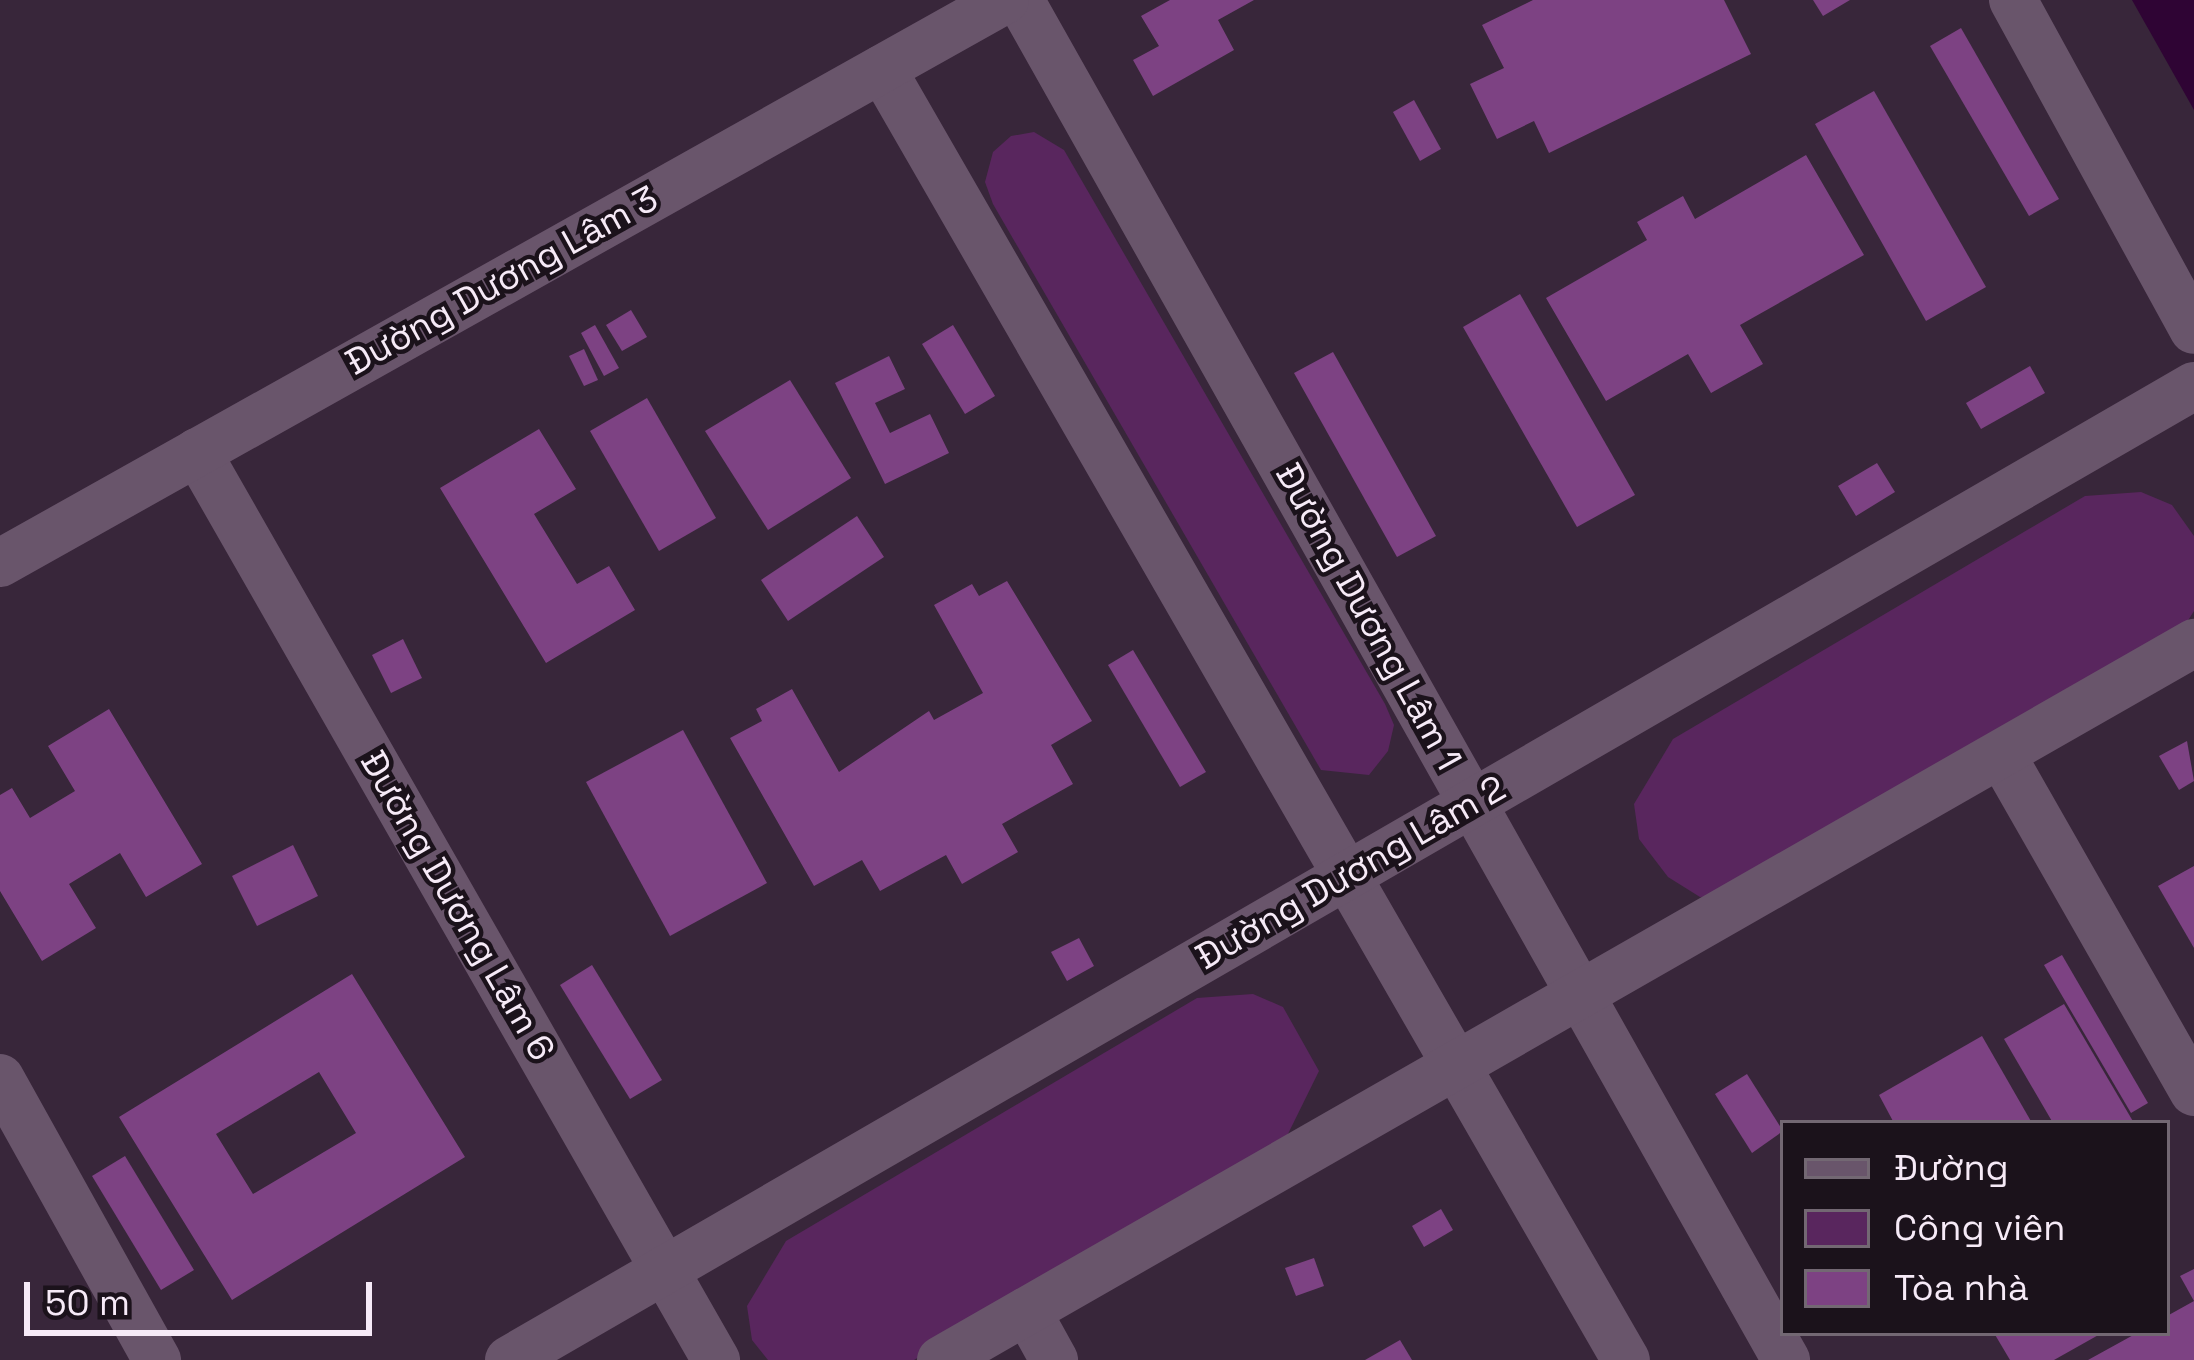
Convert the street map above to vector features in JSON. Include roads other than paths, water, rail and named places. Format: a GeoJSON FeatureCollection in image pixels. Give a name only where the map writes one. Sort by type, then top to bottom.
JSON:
{"type":"FeatureCollection","features":[{"type":"Feature","properties":{"kind":"street","name":"Đường Dương Lâm 3"},"geometry":{"type":"LineString","coordinates":[[0,562],[1004,0]]}},
{"type":"Feature","properties":{"kind":"street","name":"Đường Dương Lâm 1"},"geometry":{"type":"LineString","coordinates":[[1020,0],[1786,1360]]}},
{"type":"Feature","properties":{"kind":"street"},"geometry":{"type":"LineString","coordinates":[[2014,0],[2194,330]]}},
{"type":"Feature","properties":{"kind":"street"},"geometry":{"type":"LineString","coordinates":[[882,69],[1626,1360]]}},
{"type":"Feature","properties":{"kind":"street","name":"Đường Dương Lâm 2"},"geometry":{"type":"LineString","coordinates":[[509,1360],[2194,386]]}},
{"type":"Feature","properties":{"kind":"street","name":"Đường Dương Lâm 6"},"geometry":{"type":"LineString","coordinates":[[197,452],[716,1360]]}},
{"type":"Feature","properties":{"kind":"street"},"geometry":{"type":"LineString","coordinates":[[941,1360],[2194,643]]}},
{"type":"Feature","properties":{"kind":"street"},"geometry":{"type":"LineString","coordinates":[[2001,754],[2194,1092]]}},
{"type":"Feature","properties":{"kind":"street"},"geometry":{"type":"LineString","coordinates":[[0,1078],[158,1360]]}},
{"type":"Feature","properties":{"kind":"street"},"geometry":{"type":"LineString","coordinates":[[1027,1311],[1054,1360]]}}]}
